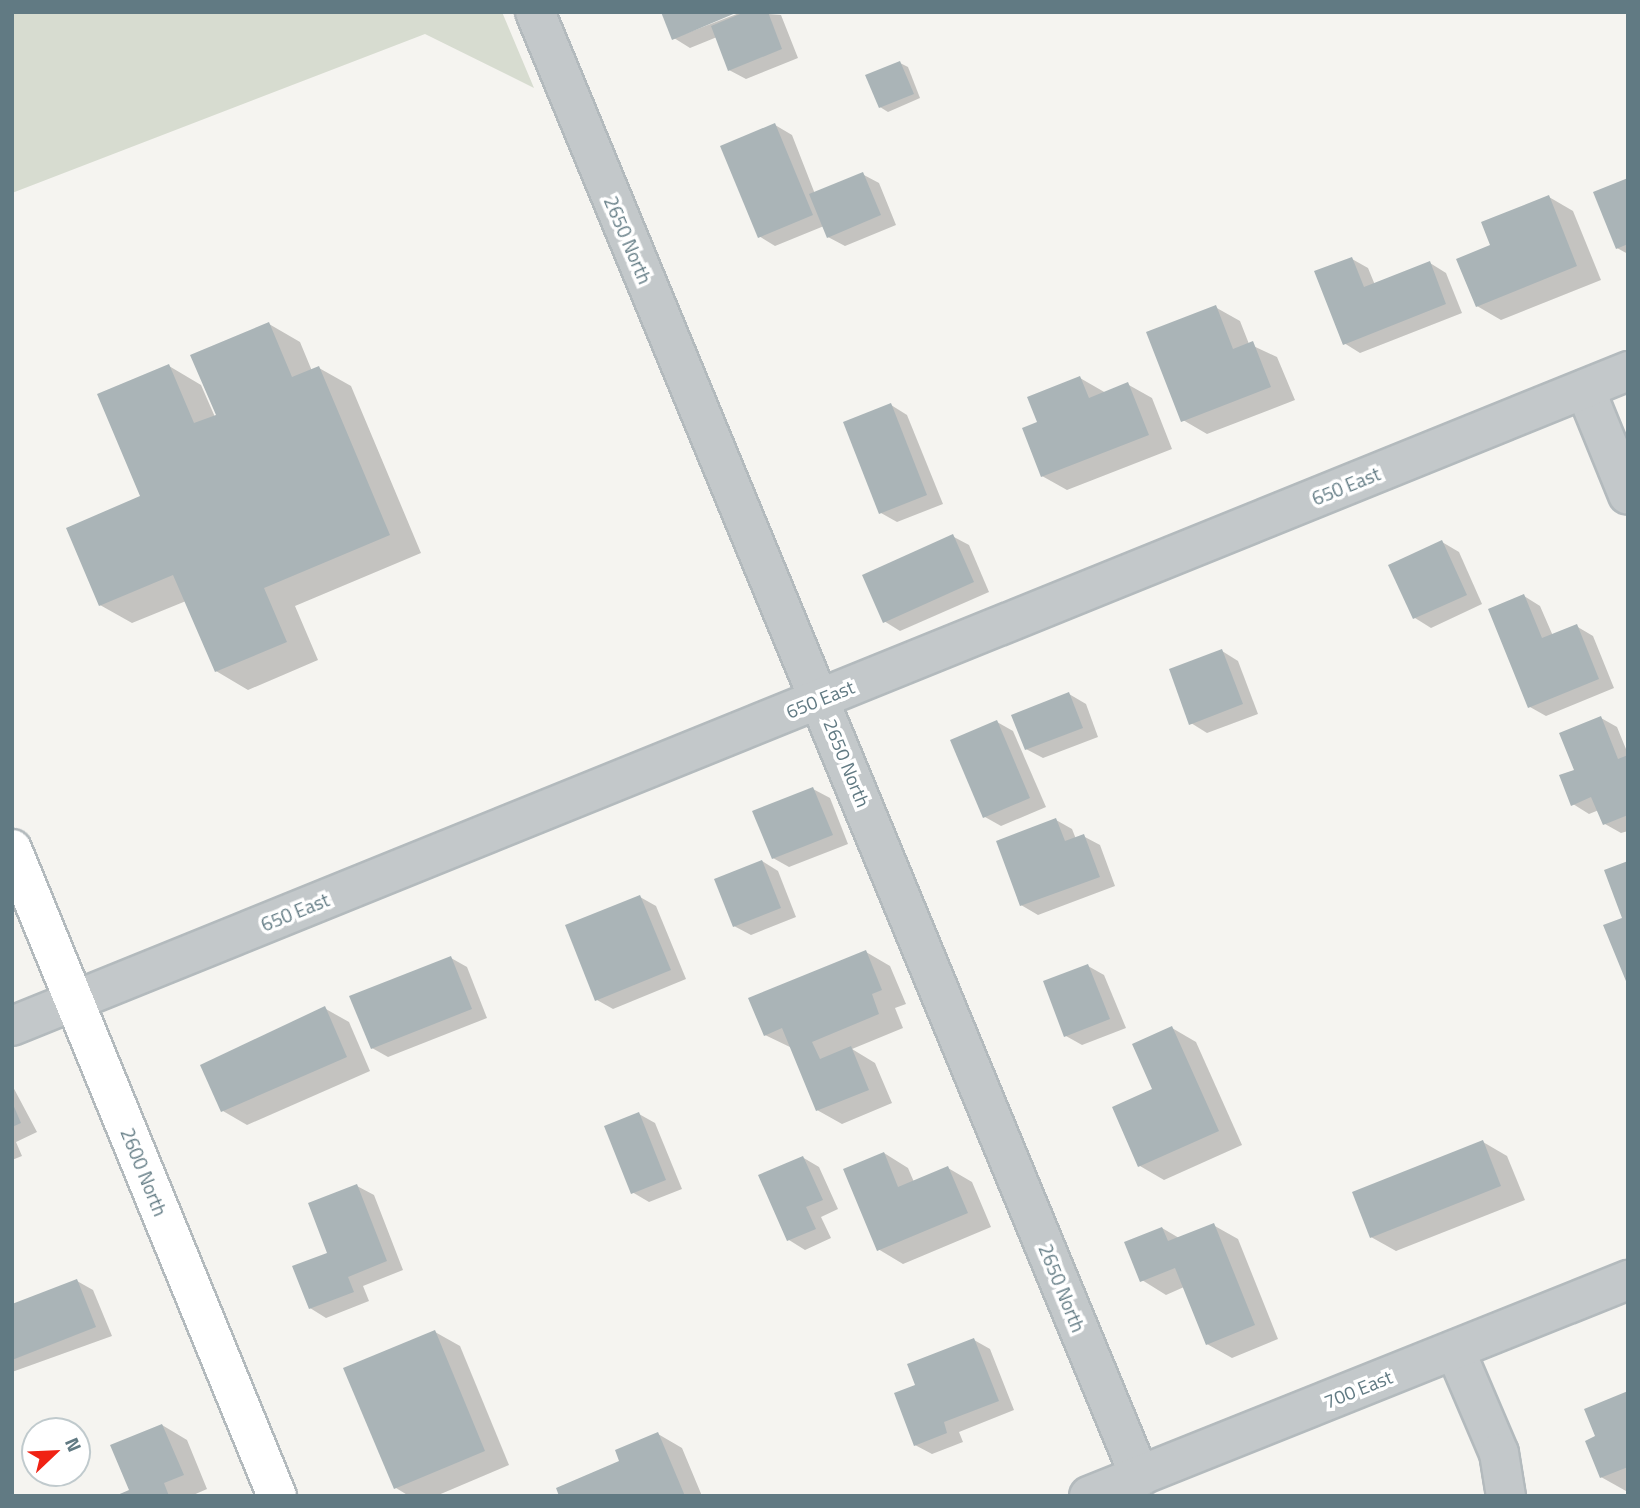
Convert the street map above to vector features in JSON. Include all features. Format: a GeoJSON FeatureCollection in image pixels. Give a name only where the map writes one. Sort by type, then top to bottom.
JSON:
{"type":"FeatureCollection","features":[{"type":"Feature","properties":{"kind":"main road","name":"2600 North"},"geometry":{"type":"LineString","coordinates":[[12,849],[276,1496]]}},
{"type":"Feature","properties":{"kind":"street","name":"2650 North"},"geometry":{"type":"LineString","coordinates":[[535,12],[1140,1477]]}},
{"type":"Feature","properties":{"kind":"street","name":"650 East"},"geometry":{"type":"LineString","coordinates":[[12,1026],[1628,371]]}},
{"type":"Feature","properties":{"kind":"street"},"geometry":{"type":"LineString","coordinates":[[1585,389],[1628,495]]}},
{"type":"Feature","properties":{"kind":"street","name":"700 East"},"geometry":{"type":"LineString","coordinates":[[1089,1496],[1628,1280]]}},
{"type":"Feature","properties":{"kind":"street"},"geometry":{"type":"LineString","coordinates":[[1455,1350],[1499,1453],[1506,1496]]}},
{"type":"Feature","properties":{"kind":"shaded area"},"geometry":{"type":"Polygon","coordinates":[[[12,12],[502,12],[534,88],[425,34],[12,193],[12,12]]]}},
{"type":"Feature","properties":{"kind":"building"},"geometry":{"type":"Polygon","coordinates":[[[661,12],[738,12],[672,40],[661,12]]]}},
{"type":"Feature","properties":{"kind":"building"},"geometry":{"type":"Polygon","coordinates":[[[745,12],[768,12],[782,49],[728,71],[711,26],[745,12]]]}},
{"type":"Feature","properties":{"kind":"building"},"geometry":{"type":"Polygon","coordinates":[[[900,61],[914,94],[879,108],[865,75],[900,61]]]}},
{"type":"Feature","properties":{"kind":"building"},"geometry":{"type":"Polygon","coordinates":[[[775,123],[813,215],[758,238],[720,146],[775,123]]]}},
{"type":"Feature","properties":{"kind":"building"},"geometry":{"type":"Polygon","coordinates":[[[863,172],[881,215],[827,238],[809,194],[863,172]]]}},
{"type":"Feature","properties":{"kind":"building"},"geometry":{"type":"Polygon","coordinates":[[[1628,178],[1628,244],[1616,249],[1593,192],[1628,178]]]}},
{"type":"Feature","properties":{"kind":"building"},"geometry":{"type":"Polygon","coordinates":[[[1549,195],[1577,266],[1476,307],[1456,259],[1490,245],[1481,222],[1549,195]]]}},
{"type":"Feature","properties":{"kind":"building"},"geometry":{"type":"Polygon","coordinates":[[[1352,257],[1364,287],[1430,261],[1446,304],[1343,345],[1314,271],[1352,257]]]}},
{"type":"Feature","properties":{"kind":"building"},"geometry":{"type":"Polygon","coordinates":[[[1216,305],[1233,349],[1253,341],[1271,387],[1181,422],[1146,332],[1216,305]]]}},
{"type":"Feature","properties":{"kind":"building"},"geometry":{"type":"Polygon","coordinates":[[[269,322],[292,377],[319,366],[390,535],[264,588],[287,642],[215,672],[173,575],[99,606],[66,528],[140,496],[97,394],[169,364],[194,423],[216,415],[190,355],[269,322]]]}},
{"type":"Feature","properties":{"kind":"building"},"geometry":{"type":"Polygon","coordinates":[[[1080,376],[1089,398],[1128,382],[1149,435],[1041,477],[1022,428],[1037,422],[1027,397],[1080,376]]]}},
{"type":"Feature","properties":{"kind":"building"},"geometry":{"type":"Polygon","coordinates":[[[891,403],[927,495],[879,514],[843,422],[891,403]]]}},
{"type":"Feature","properties":{"kind":"building"},"geometry":{"type":"Polygon","coordinates":[[[953,534],[974,582],[883,623],[862,575],[953,534]]]}},
{"type":"Feature","properties":{"kind":"building"},"geometry":{"type":"Polygon","coordinates":[[[1442,540],[1467,595],[1413,619],[1388,565],[1442,540]]]}},
{"type":"Feature","properties":{"kind":"building"},"geometry":{"type":"Polygon","coordinates":[[[1524,594],[1542,638],[1577,624],[1599,679],[1528,708],[1488,609],[1524,594]]]}},
{"type":"Feature","properties":{"kind":"building"},"geometry":{"type":"Polygon","coordinates":[[[1222,649],[1243,704],[1189,725],[1169,669],[1222,649]]]}},
{"type":"Feature","properties":{"kind":"building"},"geometry":{"type":"Polygon","coordinates":[[[1069,692],[1083,728],[1025,750],[1011,715],[1069,692]]]}},
{"type":"Feature","properties":{"kind":"building"},"geometry":{"type":"Polygon","coordinates":[[[1601,716],[1618,759],[1628,755],[1628,815],[1603,825],[1591,797],[1571,806],[1559,775],[1574,770],[1559,733],[1601,716]]]}},
{"type":"Feature","properties":{"kind":"building"},"geometry":{"type":"Polygon","coordinates":[[[997,720],[1030,798],[983,818],[950,740],[997,720]]]}},
{"type":"Feature","properties":{"kind":"building"},"geometry":{"type":"Polygon","coordinates":[[[813,787],[833,835],[772,859],[752,811],[813,787]]]}},
{"type":"Feature","properties":{"kind":"building"},"geometry":{"type":"Polygon","coordinates":[[[1056,818],[1065,841],[1084,834],[1100,877],[1020,906],[996,841],[1056,818]]]}},
{"type":"Feature","properties":{"kind":"building"},"geometry":{"type":"Polygon","coordinates":[[[762,860],[781,908],[733,927],[714,879],[762,860]]]}},
{"type":"Feature","properties":{"kind":"building"},"geometry":{"type":"Polygon","coordinates":[[[1628,861],[1628,986],[1603,925],[1622,918],[1604,870],[1628,861]]]}},
{"type":"Feature","properties":{"kind":"building"},"geometry":{"type":"Polygon","coordinates":[[[640,895],[671,970],[595,1001],[565,925],[640,895]]]}},
{"type":"Feature","properties":{"kind":"building"},"geometry":{"type":"Polygon","coordinates":[[[866,950],[882,990],[872,994],[879,1014],[812,1042],[820,1059],[851,1046],[869,1090],[816,1111],[782,1028],[764,1036],[748,998],[866,950]]]}},
{"type":"Feature","properties":{"kind":"building"},"geometry":{"type":"Polygon","coordinates":[[[451,956],[472,1009],[371,1049],[349,996],[451,956]]]}},
{"type":"Feature","properties":{"kind":"building"},"geometry":{"type":"Polygon","coordinates":[[[1088,964],[1110,1019],[1064,1037],[1043,981],[1088,964]]]}},
{"type":"Feature","properties":{"kind":"building"},"geometry":{"type":"Polygon","coordinates":[[[325,1006],[347,1057],[221,1112],[200,1065],[325,1006]]]}},
{"type":"Feature","properties":{"kind":"building"},"geometry":{"type":"Polygon","coordinates":[[[1172,1026],[1219,1131],[1138,1167],[1112,1107],[1152,1089],[1132,1044],[1172,1026]]]}},
{"type":"Feature","properties":{"kind":"building"},"geometry":{"type":"Polygon","coordinates":[[[12,1102],[21,1123],[12,1127],[12,1102]]]}},
{"type":"Feature","properties":{"kind":"building"},"geometry":{"type":"Polygon","coordinates":[[[639,1112],[666,1180],[631,1194],[604,1126],[639,1112]]]}},
{"type":"Feature","properties":{"kind":"building"},"geometry":{"type":"Polygon","coordinates":[[[1483,1140],[1501,1186],[1370,1238],[1352,1192],[1483,1140]]]}},
{"type":"Feature","properties":{"kind":"building"},"geometry":{"type":"Polygon","coordinates":[[[884,1152],[898,1187],[948,1166],[968,1213],[877,1251],[843,1169],[884,1152]]]}},
{"type":"Feature","properties":{"kind":"building"},"geometry":{"type":"Polygon","coordinates":[[[803,1156],[823,1200],[806,1207],[816,1229],[787,1241],[758,1175],[803,1156]]]}},
{"type":"Feature","properties":{"kind":"building"},"geometry":{"type":"Polygon","coordinates":[[[357,1184],[387,1261],[348,1277],[354,1292],[309,1309],[292,1266],[327,1253],[308,1203],[357,1184]]]}},
{"type":"Feature","properties":{"kind":"building"},"geometry":{"type":"Polygon","coordinates":[[[1214,1223],[1255,1325],[1206,1345],[1175,1268],[1140,1282],[1124,1242],[1162,1227],[1168,1241],[1214,1223]]]}},
{"type":"Feature","properties":{"kind":"building"},"geometry":{"type":"Polygon","coordinates":[[[77,1279],[96,1327],[12,1360],[12,1304],[77,1279]]]}},
{"type":"Feature","properties":{"kind":"building"},"geometry":{"type":"Polygon","coordinates":[[[435,1330],[485,1451],[394,1489],[343,1368],[435,1330]]]}},
{"type":"Feature","properties":{"kind":"building"},"geometry":{"type":"Polygon","coordinates":[[[974,1338],[999,1401],[944,1422],[947,1433],[914,1446],[894,1393],[915,1385],[907,1364],[974,1338]]]}},
{"type":"Feature","properties":{"kind":"building"},"geometry":{"type":"Polygon","coordinates":[[[1628,1391],[1628,1467],[1600,1478],[1585,1441],[1595,1436],[1584,1409],[1628,1391]]]}},
{"type":"Feature","properties":{"kind":"building"},"geometry":{"type":"Polygon","coordinates":[[[162,1424],[184,1475],[164,1483],[169,1496],[115,1496],[129,1490],[110,1445],[162,1424]]]}},
{"type":"Feature","properties":{"kind":"building"},"geometry":{"type":"Polygon","coordinates":[[[658,1432],[685,1496],[559,1496],[556,1488],[619,1461],[615,1450],[658,1432]]]}}]}
